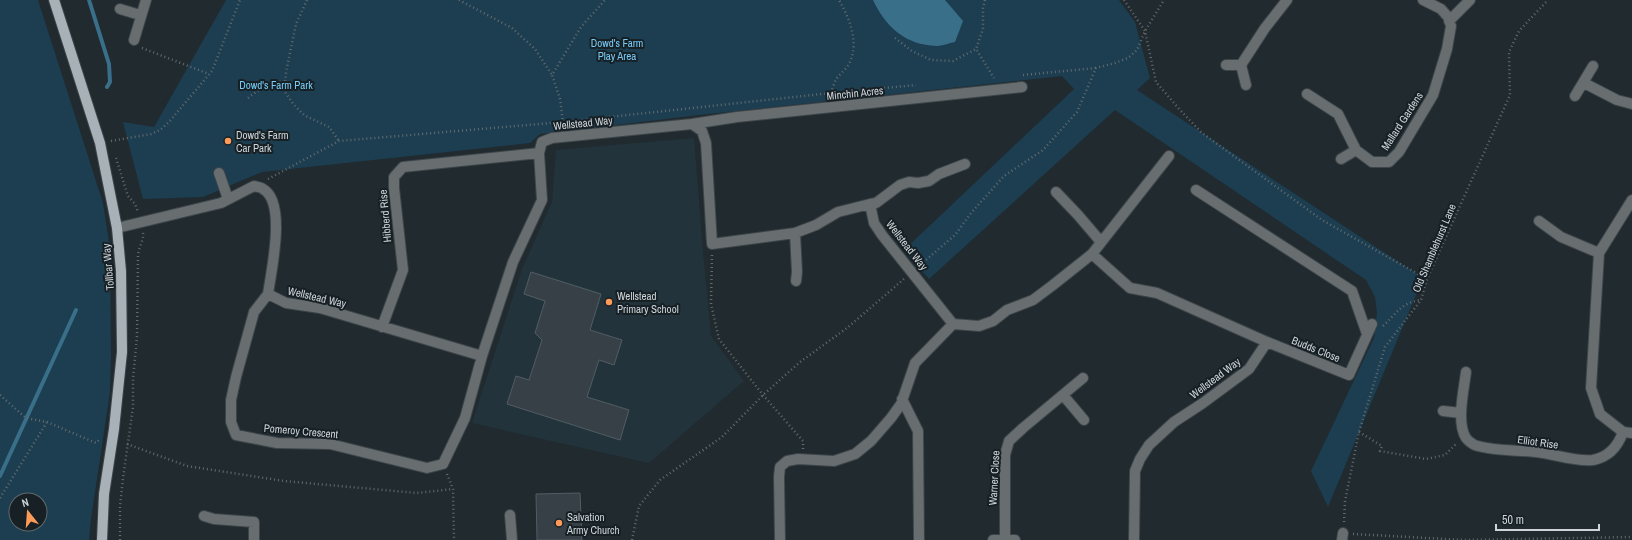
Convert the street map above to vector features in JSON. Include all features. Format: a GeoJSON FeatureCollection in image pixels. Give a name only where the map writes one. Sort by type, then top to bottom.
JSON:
{"type":"FeatureCollection","features":[{"type":"Feature","properties":{"kind":"main road","name":"Tollbar Way"},"geometry":{"type":"LineString","coordinates":[[54,0],[100,143],[116,228],[121,271],[122,352],[114,428],[104,494],[102,540]]}},
{"type":"Feature","properties":{"kind":"street"},"geometry":{"type":"LineString","coordinates":[[134,40],[140,15],[146,0]]}},
{"type":"Feature","properties":{"kind":"street"},"geometry":{"type":"LineString","coordinates":[[1246,86],[1241,65],[1265,28],[1287,0]]}},
{"type":"Feature","properties":{"kind":"street"},"geometry":{"type":"LineString","coordinates":[[1423,0],[1440,9],[1449,20],[1470,0]]}},
{"type":"Feature","properties":{"kind":"street"},"geometry":{"type":"LineString","coordinates":[[120,9],[140,15]]}},
{"type":"Feature","properties":{"kind":"street","name":"Mallard Gardens"},"geometry":{"type":"LineString","coordinates":[[1307,94],[1338,114],[1356,150],[1372,162],[1389,162],[1399,152],[1433,95],[1447,49],[1451,26],[1449,20]]}},
{"type":"Feature","properties":{"kind":"street"},"geometry":{"type":"LineString","coordinates":[[1226,65],[1241,65]]}},
{"type":"Feature","properties":{"kind":"street"},"geometry":{"type":"LineString","coordinates":[[1575,96],[1593,66]]}},
{"type":"Feature","properties":{"kind":"street"},"geometry":{"type":"LineString","coordinates":[[1584,83],[1617,100],[1632,104]]}},
{"type":"Feature","properties":{"kind":"street","name":"Minchin Acres"},"geometry":{"type":"LineString","coordinates":[[692,124],[737,117],[1022,87]]}},
{"type":"Feature","properties":{"kind":"street"},"geometry":{"type":"LineString","coordinates":[[692,124],[702,131],[706,143],[712,244],[795,233],[816,225],[838,212],[876,203],[900,185],[909,182],[929,181],[939,174],[964,164]]}},
{"type":"Feature","properties":{"kind":"street","name":"Wellstead Way"},"geometry":{"type":"LineString","coordinates":[[539,153],[542,142],[552,138],[692,124]]}},
{"type":"Feature","properties":{"kind":"street"},"geometry":{"type":"LineString","coordinates":[[1341,159],[1356,150]]}},
{"type":"Feature","properties":{"kind":"street"},"geometry":{"type":"LineString","coordinates":[[443,464],[465,418],[482,356],[513,262],[542,200],[539,153]]}},
{"type":"Feature","properties":{"kind":"street","name":"Hibberd Rise"},"geometry":{"type":"LineString","coordinates":[[382,327],[402,270],[394,176],[403,167],[539,153]]}},
{"type":"Feature","properties":{"kind":"street"},"geometry":{"type":"LineString","coordinates":[[780,540],[780,466],[787,461],[798,459],[834,461],[855,454],[871,441],[891,418],[902,399],[914,363],[953,324],[979,326],[993,321],[1007,310],[1033,300],[1092,254],[1169,156]]}},
{"type":"Feature","properties":{"kind":"street"},"geometry":{"type":"LineString","coordinates":[[218,173],[228,199]]}},
{"type":"Feature","properties":{"kind":"street"},"geometry":{"type":"LineString","coordinates":[[116,228],[221,202],[254,186],[264,189],[270,197],[275,210],[277,230],[268,294]]}},
{"type":"Feature","properties":{"kind":"street"},"geometry":{"type":"LineString","coordinates":[[1196,190],[1352,291],[1370,329]]}},
{"type":"Feature","properties":{"kind":"street"},"geometry":{"type":"LineString","coordinates":[[1056,192],[1101,242]]}},
{"type":"Feature","properties":{"kind":"street","name":"Elliot Rise"},"geometry":{"type":"LineString","coordinates":[[1464,434],[1466,439],[1477,446],[1538,452],[1573,460],[1594,460],[1609,454],[1627,432],[1600,414],[1591,388],[1599,253],[1632,200]]}},
{"type":"Feature","properties":{"kind":"street","name":"Wellstead Way"},"geometry":{"type":"LineString","coordinates":[[870,204],[874,223],[953,324]]}},
{"type":"Feature","properties":{"kind":"street"},"geometry":{"type":"LineString","coordinates":[[1539,221],[1559,242],[1599,253]]}},
{"type":"Feature","properties":{"kind":"street"},"geometry":{"type":"LineString","coordinates":[[795,233],[796,280]]}},
{"type":"Feature","properties":{"kind":"street"},"geometry":{"type":"LineString","coordinates":[[1092,254],[1130,288],[1157,293],[1267,342]]}},
{"type":"Feature","properties":{"kind":"street","name":"Wellstead Way"},"geometry":{"type":"LineString","coordinates":[[268,294],[286,303],[320,308],[482,356]]}},
{"type":"Feature","properties":{"kind":"street","name":"Pomeroy Crescent"},"geometry":{"type":"LineString","coordinates":[[268,294],[254,312],[236,377],[231,400],[230,422],[236,435],[277,443],[330,444],[427,468],[443,464]]}},
{"type":"Feature","properties":{"kind":"street","name":"Budds Close"},"geometry":{"type":"LineString","coordinates":[[1267,342],[1349,375],[1370,329]]}},
{"type":"Feature","properties":{"kind":"street","name":"Wellstead Way"},"geometry":{"type":"LineString","coordinates":[[1134,540],[1136,471],[1140,459],[1149,445],[1174,422],[1203,403],[1249,369],[1267,342]]}},
{"type":"Feature","properties":{"kind":"street"},"geometry":{"type":"LineString","coordinates":[[1464,434],[1461,413],[1466,372]]}},
{"type":"Feature","properties":{"kind":"street","name":"Warner Close"},"geometry":{"type":"LineString","coordinates":[[1010,540],[1005,455],[1009,441],[1083,378]]}},
{"type":"Feature","properties":{"kind":"street"},"geometry":{"type":"LineString","coordinates":[[1063,395],[1084,420]]}},
{"type":"Feature","properties":{"kind":"street"},"geometry":{"type":"LineString","coordinates":[[902,399],[918,431],[919,540]]}},
{"type":"Feature","properties":{"kind":"street"},"geometry":{"type":"LineString","coordinates":[[1443,411],[1461,413]]}},
{"type":"Feature","properties":{"kind":"street"},"geometry":{"type":"LineString","coordinates":[[510,515],[512,540]]}},
{"type":"Feature","properties":{"kind":"street"},"geometry":{"type":"LineString","coordinates":[[204,516],[214,519],[254,522],[254,540]]}},
{"type":"Feature","properties":{"kind":"street"},"geometry":{"type":"LineString","coordinates":[[993,540],[1010,540]]}},
{"type":"Feature","properties":{"kind":"path"},"geometry":{"type":"LineString","coordinates":[[100,143],[151,134],[160,130],[169,122],[212,71],[240,0]]}},
{"type":"Feature","properties":{"kind":"path"},"geometry":{"type":"LineString","coordinates":[[307,0],[296,24],[285,81],[285,92],[304,116],[329,127],[339,141]]}},
{"type":"Feature","properties":{"kind":"path"},"geometry":{"type":"LineString","coordinates":[[459,0],[512,28],[535,49],[552,75],[560,99],[564,136]]}},
{"type":"Feature","properties":{"kind":"path"},"geometry":{"type":"LineString","coordinates":[[552,75],[581,27],[605,0]]}},
{"type":"Feature","properties":{"kind":"path"},"geometry":{"type":"LineString","coordinates":[[831,93],[836,79],[847,68],[852,57],[854,41],[848,15],[839,0]]}},
{"type":"Feature","properties":{"kind":"path"},"geometry":{"type":"LineString","coordinates":[[895,38],[912,51],[931,60],[953,61],[976,49],[984,29],[983,8],[985,0]]}},
{"type":"Feature","properties":{"kind":"path"},"geometry":{"type":"LineString","coordinates":[[1124,0],[1145,31],[1156,82],[1202,133],[1322,220],[1427,279]]}},
{"type":"Feature","properties":{"kind":"path"},"geometry":{"type":"LineString","coordinates":[[1022,75],[1096,68],[1128,58],[1137,50],[1145,31],[1164,0]]}},
{"type":"Feature","properties":{"kind":"path","name":"Old Shamblehurst Lane"},"geometry":{"type":"LineString","coordinates":[[1342,537],[1345,501],[1359,432],[1385,347],[1421,300],[1427,279],[1510,95],[1508,52],[1519,30],[1548,0]]}},
{"type":"Feature","properties":{"kind":"path"},"geometry":{"type":"LineString","coordinates":[[134,40],[140,47],[209,74]]}},
{"type":"Feature","properties":{"kind":"path"},"geometry":{"type":"LineString","coordinates":[[976,49],[994,78]]}},
{"type":"Feature","properties":{"kind":"path"},"geometry":{"type":"LineString","coordinates":[[632,540],[639,506],[660,480],[722,437],[763,395],[800,362],[847,328],[955,235],[971,213],[1004,176],[1043,150],[1077,112],[1096,68]]}},
{"type":"Feature","properties":{"kind":"path"},"geometry":{"type":"LineString","coordinates":[[986,79],[1001,77]]}},
{"type":"Feature","properties":{"kind":"path"},"geometry":{"type":"LineString","coordinates":[[248,98],[264,88],[285,81]]}},
{"type":"Feature","properties":{"kind":"path"},"geometry":{"type":"LineString","coordinates":[[254,186],[339,141],[563,122],[922,84]]}},
{"type":"Feature","properties":{"kind":"path"},"geometry":{"type":"LineString","coordinates":[[712,244],[711,304],[719,339],[763,395]]}},
{"type":"Feature","properties":{"kind":"path"},"geometry":{"type":"LineString","coordinates":[[1370,329],[1376,332],[1409,302],[1421,300]]}},
{"type":"Feature","properties":{"kind":"path"},"geometry":{"type":"LineString","coordinates":[[0,395],[26,418],[47,422],[96,443],[114,428],[127,445],[187,466],[284,481],[417,493],[453,489]]}},
{"type":"Feature","properties":{"kind":"path"},"geometry":{"type":"LineString","coordinates":[[0,498],[47,422]]}},
{"type":"Feature","properties":{"kind":"path"},"geometry":{"type":"LineString","coordinates":[[1359,432],[1382,446],[1380,451],[1426,459],[1445,455],[1464,434]]}},
{"type":"Feature","properties":{"kind":"path"},"geometry":{"type":"LineString","coordinates":[[443,464],[453,489],[454,540]]}},
{"type":"Feature","properties":{"kind":"path"},"geometry":{"type":"LineString","coordinates":[[1342,537],[1464,540],[1632,537]]}},
{"type":"Feature","properties":{"kind":"shaded area"},"geometry":{"type":"Polygon","coordinates":[[[873,0],[945,0],[963,21],[955,42],[939,46],[926,45],[915,42],[898,33],[884,18],[873,0]]]}},
{"type":"Feature","properties":{"kind":"shaded area","name":"Wellstead Primary School"},"geometry":{"type":"Polygon","coordinates":[[[694,138],[711,336],[744,381],[649,463],[472,423],[522,269],[552,202],[556,150],[694,138]]]}},
{"type":"Feature","properties":{"kind":"green space"},"geometry":{"type":"Polygon","coordinates":[[[0,0],[38,0],[103,203],[110,249],[110,392],[89,540],[0,540],[0,0]]]}},
{"type":"Feature","properties":{"kind":"green space","name":"Dowd's Farm Park"},"geometry":{"type":"Polygon","coordinates":[[[226,0],[1119,0],[1135,22],[1150,78],[1137,90],[1423,278],[1328,507],[1311,471],[1374,338],[1377,313],[1375,297],[1366,280],[1115,110],[929,279],[904,250],[1074,89],[1062,76],[708,114],[540,134],[530,143],[262,172],[203,197],[143,199],[123,122],[154,127],[226,0]]]}},
{"type":"Feature","properties":{"kind":"building"},"geometry":{"type":"Polygon","coordinates":[[[531,272],[601,294],[590,330],[622,340],[614,365],[599,360],[587,397],[629,410],[620,440],[507,404],[516,376],[529,380],[542,340],[535,333],[545,301],[524,294],[531,272]]]}},
{"type":"Feature","properties":{"kind":"building","name":"Salvation Army Church"},"geometry":{"type":"Polygon","coordinates":[[[580,493],[582,540],[537,540],[536,494],[580,493]]]}},
{"type":"Feature","properties":{"kind":"waterway"},"geometry":{"type":"LineString","coordinates":[[89,0],[109,64],[110,82],[107,87]]}},
{"type":"Feature","properties":{"kind":"waterway"},"geometry":{"type":"LineString","coordinates":[[0,476],[76,310]]}},
{"type":"Feature","properties":{"kind":"place","name":"Dowd's Farm Car Park"},"geometry":{"type":"Point","coordinates":[228,141]}},
{"type":"Feature","properties":{"kind":"place","name":"Wellstead Primary School"},"geometry":{"type":"Point","coordinates":[609,302]}},
{"type":"Feature","properties":{"kind":"place","name":"Salvation Army Church"},"geometry":{"type":"Point","coordinates":[559,523]}},
{"type":"Feature","properties":{"kind":"park label","name":"Dowd's Farm Play Area"},"geometry":{"type":"Point","coordinates":[617,49]}}]}
